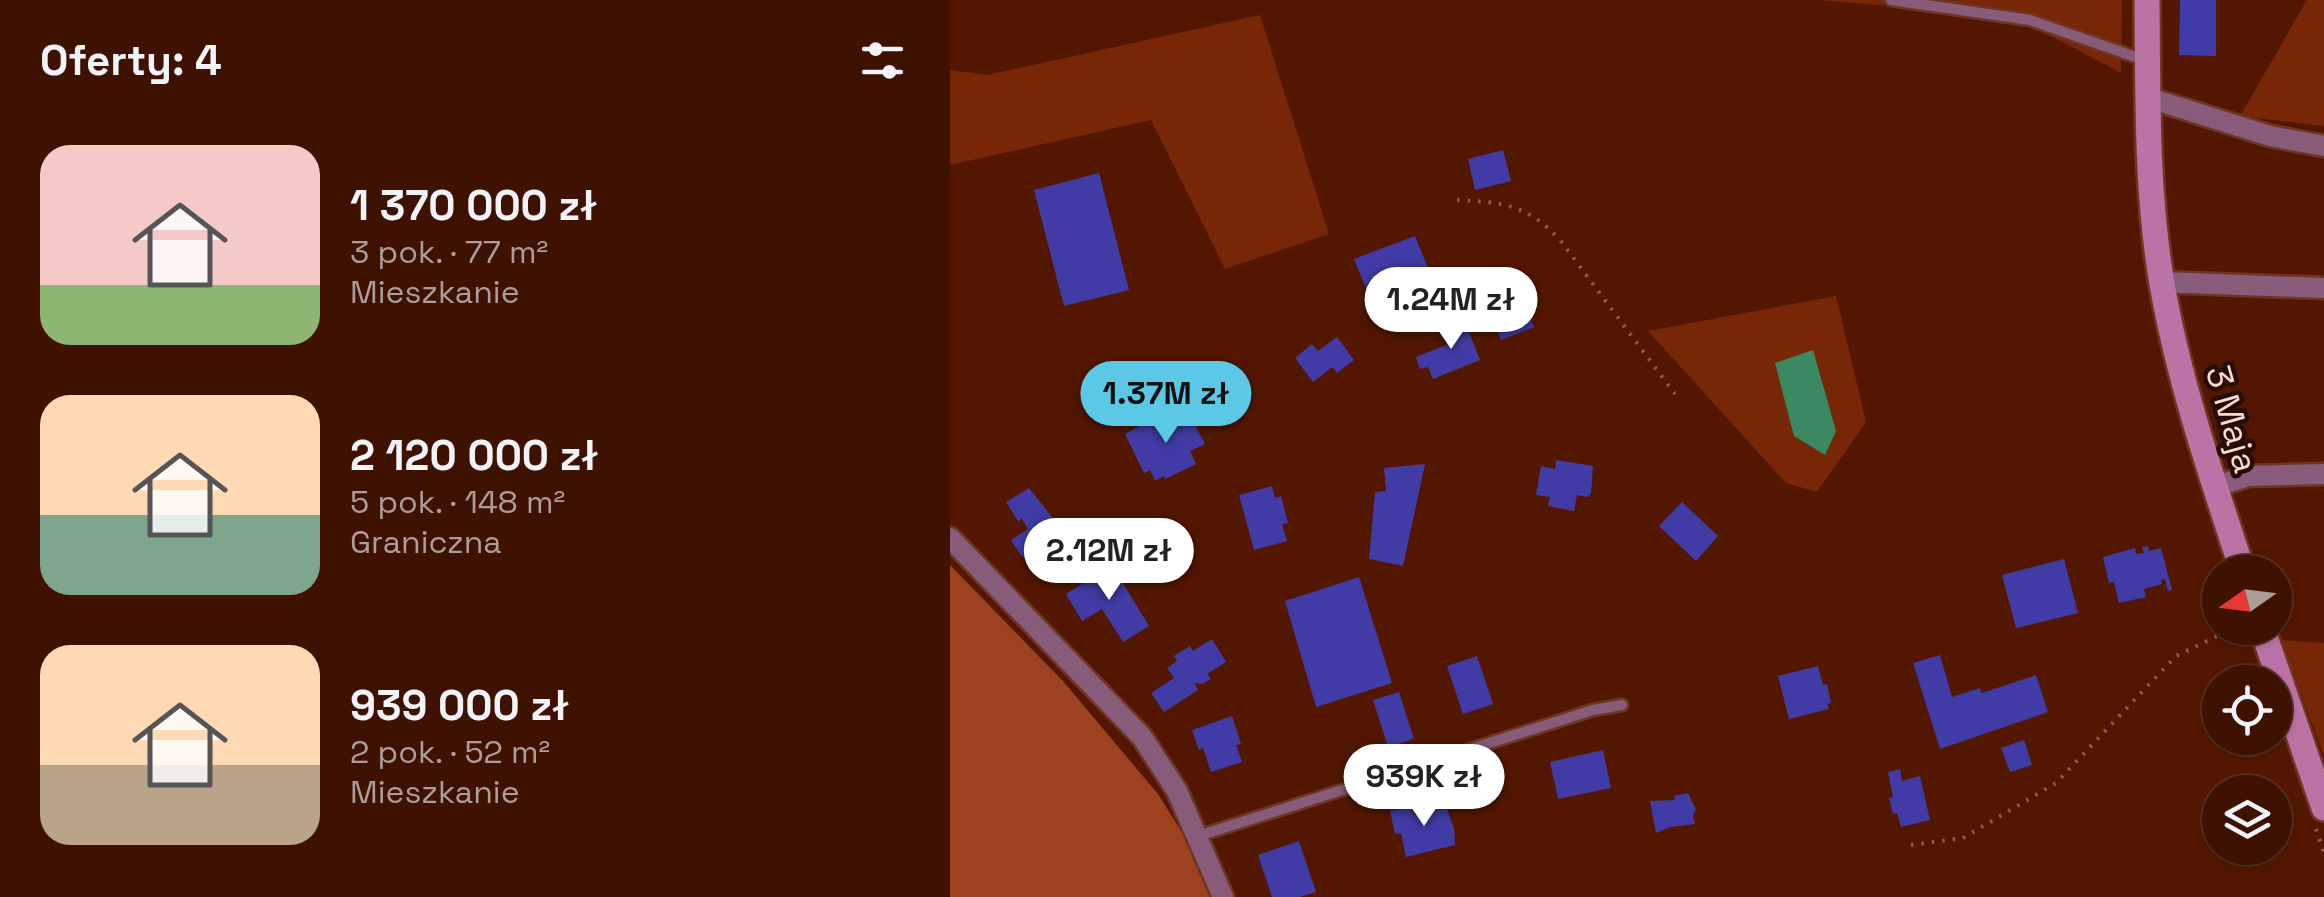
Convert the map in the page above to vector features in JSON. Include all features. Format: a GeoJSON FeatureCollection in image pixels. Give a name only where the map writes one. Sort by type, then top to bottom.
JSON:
{"type":"FeatureCollection","features":[{"type":"Feature","properties":{"kind":"street","name":"3 Maja"},"geometry":{"type":"LineString","coordinates":[[2148,0],[2148,98],[2162,282],[2178,359],[2214,487],[2238,555]]}},
{"type":"Feature","properties":{"kind":"street"},"geometry":{"type":"LineString","coordinates":[[2148,98],[2270,136],[2324,146]]}},
{"type":"Feature","properties":{"kind":"street"},"geometry":{"type":"LineString","coordinates":[[2162,282],[2324,288]]}},
{"type":"Feature","properties":{"kind":"street"},"geometry":{"type":"LineString","coordinates":[[2214,487],[2248,476],[2324,474]]}},
{"type":"Feature","properties":{"kind":"street"},"geometry":{"type":"LineString","coordinates":[[950,538],[1142,737],[1177,791],[1223,897]]}},
{"type":"Feature","properties":{"kind":"street"},"geometry":{"type":"LineString","coordinates":[[2268,645],[2324,808]]}},
{"type":"Feature","properties":{"kind":"lane"},"geometry":{"type":"LineString","coordinates":[[1891,0],[2030,20],[2148,61]]}},
{"type":"Feature","properties":{"kind":"lane"},"geometry":{"type":"LineString","coordinates":[[1198,836],[1592,710],[1622,705]]}},
{"type":"Feature","properties":{"kind":"path"},"geometry":{"type":"LineString","coordinates":[[1457,200],[1496,202],[1527,210],[1540,219],[1560,240],[1674,394]]}},
{"type":"Feature","properties":{"kind":"path"},"geometry":{"type":"LineString","coordinates":[[1911,845],[1962,838],[2056,783],[2176,656],[2202,643]]}},
{"type":"Feature","properties":{"kind":"shaded area"},"geometry":{"type":"Polygon","coordinates":[[[1818,0],[2122,0],[2121,73],[2013,16],[1818,0]]]}},
{"type":"Feature","properties":{"kind":"shaded area"},"geometry":{"type":"Polygon","coordinates":[[[2307,0],[2324,0],[2324,126],[2240,116],[2307,0]]]}},
{"type":"Feature","properties":{"kind":"shaded area"},"geometry":{"type":"Polygon","coordinates":[[[1260,15],[1329,234],[1225,269],[1151,120],[950,165],[950,70],[987,75],[1260,15]]]}},
{"type":"Feature","properties":{"kind":"shaded area"},"geometry":{"type":"Polygon","coordinates":[[[1836,296],[1866,422],[1817,492],[1786,483],[1648,331],[1836,296]]]}},
{"type":"Feature","properties":{"kind":"shaded area"},"geometry":{"type":"Polygon","coordinates":[[[1813,350],[1836,431],[1825,455],[1794,436],[1775,363],[1813,350]]]}},
{"type":"Feature","properties":{"kind":"shaded area"},"geometry":{"type":"Polygon","coordinates":[[[950,565],[1063,681],[1158,794],[1217,897],[950,897],[950,565]]]}},
{"type":"Feature","properties":{"kind":"shaded area"},"geometry":{"type":"Polygon","coordinates":[[[2292,641],[2324,643],[2324,756],[2292,665],[2283,645],[2292,645],[2292,641]]]}},
{"type":"Feature","properties":{"kind":"building"},"geometry":{"type":"Polygon","coordinates":[[[2180,0],[2216,0],[2216,56],[2179,55],[2180,0]]]}},
{"type":"Feature","properties":{"kind":"building"},"geometry":{"type":"Polygon","coordinates":[[[1503,150],[1511,181],[1475,190],[1468,159],[1503,150]]]}},
{"type":"Feature","properties":{"kind":"building"},"geometry":{"type":"Polygon","coordinates":[[[1099,173],[1129,290],[1064,306],[1034,190],[1099,173]]]}},
{"type":"Feature","properties":{"kind":"building"},"geometry":{"type":"Polygon","coordinates":[[[1415,236],[1428,268],[1367,291],[1354,259],[1415,236]]]}},
{"type":"Feature","properties":{"kind":"building"},"geometry":{"type":"Polygon","coordinates":[[[1517,284],[1534,327],[1501,340],[1484,297],[1517,284]]]}},
{"type":"Feature","properties":{"kind":"building"},"geometry":{"type":"Polygon","coordinates":[[[1464,320],[1480,360],[1433,379],[1428,367],[1420,369],[1416,357],[1449,344],[1443,329],[1464,320]]]}},
{"type":"Feature","properties":{"kind":"building"},"geometry":{"type":"Polygon","coordinates":[[[1337,337],[1354,360],[1337,373],[1332,367],[1313,382],[1295,358],[1312,344],[1318,351],[1337,337]]]}},
{"type":"Feature","properties":{"kind":"building"},"geometry":{"type":"Polygon","coordinates":[[[1188,412],[1205,444],[1190,451],[1196,464],[1155,481],[1150,470],[1144,473],[1125,434],[1152,419],[1155,425],[1188,412]]]}},
{"type":"Feature","properties":{"kind":"building"},"geometry":{"type":"Polygon","coordinates":[[[1556,460],[1593,466],[1591,493],[1588,497],[1577,495],[1574,511],[1548,506],[1550,497],[1536,495],[1541,466],[1555,469],[1556,460]]]}},
{"type":"Feature","properties":{"kind":"building"},"geometry":{"type":"Polygon","coordinates":[[[1425,464],[1403,566],[1369,559],[1375,492],[1386,491],[1384,468],[1425,464]]]}},
{"type":"Feature","properties":{"kind":"building"},"geometry":{"type":"Polygon","coordinates":[[[1272,486],[1275,498],[1281,496],[1288,523],[1282,524],[1287,541],[1254,550],[1239,495],[1272,486]]]}},
{"type":"Feature","properties":{"kind":"building"},"geometry":{"type":"Polygon","coordinates":[[[1029,488],[1056,522],[1043,530],[1050,539],[1022,557],[1011,540],[1028,529],[1006,502],[1029,488]]]}},
{"type":"Feature","properties":{"kind":"building"},"geometry":{"type":"Polygon","coordinates":[[[1682,502],[1718,536],[1696,561],[1659,526],[1682,502]]]}},
{"type":"Feature","properties":{"kind":"building"},"geometry":{"type":"Polygon","coordinates":[[[2148,546],[2149,551],[2161,548],[2172,590],[2168,591],[2165,579],[2162,584],[2144,589],[2146,597],[2119,603],[2103,557],[2135,548],[2136,554],[2144,553],[2142,547],[2148,546]]]}},
{"type":"Feature","properties":{"kind":"building"},"geometry":{"type":"Polygon","coordinates":[[[2064,559],[2078,613],[2016,628],[2002,575],[2064,559]]]}},
{"type":"Feature","properties":{"kind":"building"},"geometry":{"type":"Polygon","coordinates":[[[1112,565],[1149,626],[1123,642],[1102,609],[1082,621],[1066,594],[1112,565]]]}},
{"type":"Feature","properties":{"kind":"building"},"geometry":{"type":"Polygon","coordinates":[[[1359,577],[1392,683],[1316,707],[1285,601],[1359,577]]]}},
{"type":"Feature","properties":{"kind":"building"},"geometry":{"type":"Polygon","coordinates":[[[1212,639],[1226,662],[1207,674],[1211,679],[1194,683],[1198,690],[1164,712],[1151,693],[1174,678],[1167,668],[1177,661],[1174,656],[1190,646],[1193,651],[1212,639]]]}},
{"type":"Feature","properties":{"kind":"building"},"geometry":{"type":"Polygon","coordinates":[[[1940,655],[1952,697],[1980,688],[1982,693],[2036,675],[2048,712],[1940,749],[1913,663],[1940,655]]]}},
{"type":"Feature","properties":{"kind":"building"},"geometry":{"type":"Polygon","coordinates":[[[1477,656],[1493,704],[1463,714],[1447,666],[1477,656]]]}},
{"type":"Feature","properties":{"kind":"building"},"geometry":{"type":"Polygon","coordinates":[[[1818,666],[1823,685],[1827,684],[1829,709],[1789,719],[1778,676],[1818,666]]]}},
{"type":"Feature","properties":{"kind":"building"},"geometry":{"type":"Polygon","coordinates":[[[1399,692],[1414,739],[1388,747],[1373,700],[1399,692]]]}},
{"type":"Feature","properties":{"kind":"building"},"geometry":{"type":"Polygon","coordinates":[[[1232,716],[1242,762],[1211,772],[1192,730],[1232,716]]]}},
{"type":"Feature","properties":{"kind":"building"},"geometry":{"type":"Polygon","coordinates":[[[2024,740],[2032,765],[2010,772],[2001,748],[2024,740]]]}},
{"type":"Feature","properties":{"kind":"building"},"geometry":{"type":"Polygon","coordinates":[[[1603,750],[1611,788],[1558,799],[1550,762],[1603,750]]]}},
{"type":"Feature","properties":{"kind":"building"},"geometry":{"type":"Polygon","coordinates":[[[1900,769],[1902,781],[1920,776],[1930,820],[1901,827],[1897,813],[1893,814],[1888,772],[1900,769]]]}},
{"type":"Feature","properties":{"kind":"building"},"geometry":{"type":"Polygon","coordinates":[[[1688,793],[1696,810],[1695,824],[1656,833],[1650,801],[1675,800],[1674,796],[1688,793]]]}},
{"type":"Feature","properties":{"kind":"building"},"geometry":{"type":"Polygon","coordinates":[[[1445,804],[1454,828],[1455,845],[1406,857],[1401,833],[1395,834],[1390,811],[1412,806],[1414,815],[1445,804]]]}},
{"type":"Feature","properties":{"kind":"building"},"geometry":{"type":"Polygon","coordinates":[[[1299,841],[1316,892],[1300,897],[1272,897],[1258,855],[1299,841]]]}}]}
